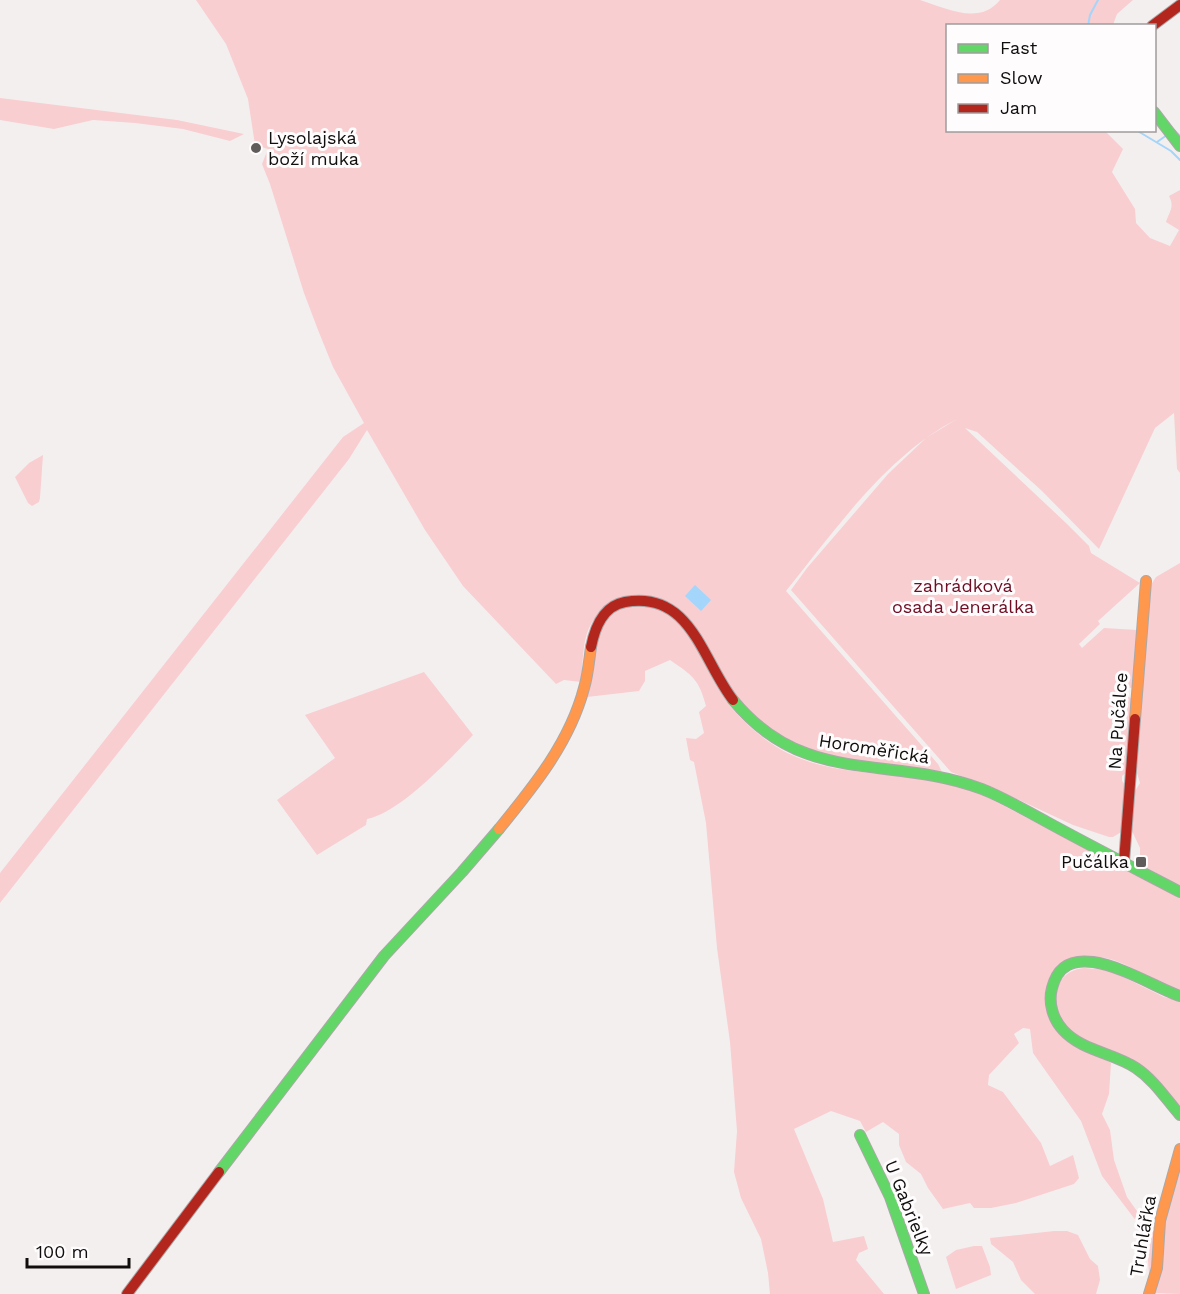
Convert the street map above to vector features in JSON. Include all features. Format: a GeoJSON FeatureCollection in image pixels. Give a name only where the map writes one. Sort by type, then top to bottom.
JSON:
{"type":"FeatureCollection","features":[{"type":"Feature","properties":{"kind":"main road"},"geometry":{"type":"LineString","coordinates":[[1155,24],[1180,5]]}},
{"type":"Feature","properties":{"kind":"main road"},"geometry":{"type":"LineString","coordinates":[[1156,113],[1180,146]]}},
{"type":"Feature","properties":{"kind":"main road","name":"Na Pučálce"},"geometry":{"type":"LineString","coordinates":[[1124,862],[1146,581]]}},
{"type":"Feature","properties":{"kind":"main road","name":"Horoměřická"},"geometry":{"type":"LineString","coordinates":[[127,1294],[387,953],[474,859],[529,790],[566,735],[577,712],[586,683],[592,637],[601,619],[612,609],[627,601],[648,600],[680,616],[692,629],[725,691],[738,707],[751,721],[787,747],[808,756],[846,765],[934,775],[964,782],[987,791],[1180,892]]}},
{"type":"Feature","properties":{"kind":"main road"},"geometry":{"type":"LineString","coordinates":[[1180,996],[1166,992],[1111,965],[1098,962],[1076,963],[1069,966],[1056,977],[1050,994],[1053,1014],[1063,1030],[1084,1045],[1134,1066],[1150,1080],[1180,1115]]}},
{"type":"Feature","properties":{"kind":"main road","name":"U Gabrielky"},"geometry":{"type":"LineString","coordinates":[[860,1135],[890,1197],[924,1294]]}},
{"type":"Feature","properties":{"kind":"main road","name":"Truhlářka"},"geometry":{"type":"LineString","coordinates":[[1149,1294],[1157,1268],[1160,1221],[1180,1149]]}},
{"type":"Feature","properties":{"kind":"green space","name":"zahrádková osada Jenerálka"},"geometry":{"type":"Polygon","coordinates":[[[196,0],[920,0],[972,14],[992,8],[1000,0],[1133,0],[1117,14],[1113,24],[946,24],[946,132],[1106,132],[1123,149],[1112,172],[1135,209],[1136,223],[1150,238],[1170,246],[1179,230],[1166,222],[1171,206],[1169,196],[1180,190],[1180,473],[1177,469],[1174,413],[1155,428],[1099,549],[1042,491],[977,432],[965,428],[1066,523],[1089,546],[1091,553],[1140,583],[1098,621],[1100,624],[1079,644],[1082,648],[1104,628],[1138,630],[1134,687],[1126,689],[1125,694],[1132,699],[1127,772],[1122,776],[1122,781],[1127,786],[1123,831],[1109,837],[1073,825],[1004,793],[951,772],[791,590],[807,568],[888,474],[923,441],[885,473],[843,519],[786,591],[938,764],[942,772],[842,760],[804,750],[786,741],[755,717],[738,697],[690,619],[674,605],[648,596],[634,596],[620,600],[608,606],[597,616],[587,634],[581,682],[564,680],[556,684],[463,586],[425,530],[367,430],[349,459],[0,903],[0,873],[343,437],[364,423],[333,367],[304,293],[262,164],[268,149],[255,145],[248,99],[226,44],[196,0]]]}},
{"type":"Feature","properties":{"kind":"green space"},"geometry":{"type":"Polygon","coordinates":[[[0,98],[177,120],[244,134],[230,141],[183,129],[93,120],[54,129],[0,120],[0,98]]]}},
{"type":"Feature","properties":{"kind":"green space"},"geometry":{"type":"Polygon","coordinates":[[[43,455],[40,498],[39,502],[32,506],[28,503],[15,477],[29,463],[43,455]]]}},
{"type":"Feature","properties":{"kind":"green space"},"geometry":{"type":"Polygon","coordinates":[[[1180,563],[1180,886],[1140,864],[1140,848],[1132,831],[1135,791],[1140,783],[1137,773],[1149,588],[1156,577],[1180,563]]]}},
{"type":"Feature","properties":{"kind":"green space"},"geometry":{"type":"Polygon","coordinates":[[[647,605],[662,611],[684,629],[731,707],[756,732],[788,753],[827,767],[933,780],[979,793],[1180,898],[1180,991],[1120,962],[1099,957],[1078,957],[1058,967],[1052,975],[1046,995],[1049,1016],[1059,1034],[1071,1043],[1111,1063],[1109,1094],[1102,1114],[1110,1130],[1114,1160],[1127,1197],[1151,1231],[1171,1163],[1180,1149],[1180,1294],[1156,1293],[1145,1289],[1149,1274],[1146,1234],[1102,1176],[1081,1121],[1033,1053],[1030,1029],[1023,1028],[1014,1034],[1019,1043],[989,1075],[988,1085],[1003,1092],[1041,1143],[1050,1166],[1073,1155],[1079,1178],[1074,1184],[1016,1203],[991,1208],[974,1208],[970,1203],[943,1209],[921,1174],[906,1162],[899,1145],[899,1134],[883,1122],[866,1132],[860,1121],[831,1111],[794,1129],[823,1199],[833,1242],[864,1236],[868,1249],[859,1253],[856,1260],[884,1294],[770,1294],[761,1239],[741,1198],[734,1172],[737,1131],[730,1042],[717,948],[706,823],[694,762],[690,760],[686,738],[696,739],[704,733],[699,712],[706,706],[694,678],[670,660],[645,671],[645,681],[639,691],[587,697],[595,649],[605,623],[614,613],[628,607],[647,605]]]}},
{"type":"Feature","properties":{"kind":"green space"},"geometry":{"type":"Polygon","coordinates":[[[424,672],[473,735],[438,771],[409,796],[380,815],[367,819],[366,825],[317,855],[277,800],[335,758],[305,715],[424,672]]]}},
{"type":"Feature","properties":{"kind":"green space"},"geometry":{"type":"Polygon","coordinates":[[[1084,968],[1109,970],[1164,997],[1180,1001],[1180,1107],[1155,1078],[1138,1063],[1084,1040],[1068,1028],[1062,1020],[1056,1001],[1056,991],[1065,976],[1084,968]]]}},
{"type":"Feature","properties":{"kind":"green space"},"geometry":{"type":"Polygon","coordinates":[[[1067,1231],[1078,1235],[1090,1259],[1098,1266],[1100,1280],[1096,1294],[1035,1294],[1021,1280],[1013,1262],[991,1244],[990,1238],[1067,1231]]]}},
{"type":"Feature","properties":{"kind":"green space"},"geometry":{"type":"Polygon","coordinates":[[[982,1246],[991,1275],[956,1289],[946,1257],[956,1250],[982,1246]]]}},
{"type":"Feature","properties":{"kind":"water"},"geometry":{"type":"Polygon","coordinates":[[[695,585],[711,600],[701,611],[685,596],[695,585]]]}},
{"type":"Feature","properties":{"kind":"waterway"},"geometry":{"type":"LineString","coordinates":[[1088,24],[1090,15],[1098,0]]}},
{"type":"Feature","properties":{"kind":"waterway"},"geometry":{"type":"LineString","coordinates":[[1174,130],[1180,136]]}},
{"type":"Feature","properties":{"kind":"waterway"},"geometry":{"type":"LineString","coordinates":[[1139,132],[1171,151],[1180,160]]}},
{"type":"Feature","properties":{"kind":"waterway"},"geometry":{"type":"LineString","coordinates":[[1157,142],[1167,135]]}},
{"type":"Feature","properties":{"kind":"traffic: fast"},"geometry":{"type":"LineString","coordinates":[[1156,115],[1180,146]]}},
{"type":"Feature","properties":{"kind":"traffic: fast"},"geometry":{"type":"LineString","coordinates":[[733,700],[761,728],[789,746],[819,758],[948,779],[982,789],[1180,892]]}},
{"type":"Feature","properties":{"kind":"traffic: fast"},"geometry":{"type":"LineString","coordinates":[[219,1172],[384,956],[499,829]]}},
{"type":"Feature","properties":{"kind":"traffic: fast"},"geometry":{"type":"LineString","coordinates":[[1180,996],[1110,966],[1091,962],[1074,963],[1061,971],[1052,988],[1051,999],[1056,1021],[1063,1030],[1079,1043],[1136,1068],[1154,1084],[1180,1115]]}},
{"type":"Feature","properties":{"kind":"traffic: fast"},"geometry":{"type":"LineString","coordinates":[[860,1135],[890,1197],[924,1294]]}},
{"type":"Feature","properties":{"kind":"traffic: slow"},"geometry":{"type":"LineString","coordinates":[[1135,719],[1146,581]]}},
{"type":"Feature","properties":{"kind":"traffic: slow"},"geometry":{"type":"LineString","coordinates":[[499,829],[538,780],[570,727],[585,683],[591,647]]}},
{"type":"Feature","properties":{"kind":"traffic: slow"},"geometry":{"type":"LineString","coordinates":[[1149,1294],[1157,1268],[1160,1221],[1180,1149]]}},
{"type":"Feature","properties":{"kind":"traffic: jam"},"geometry":{"type":"LineString","coordinates":[[1155,24],[1180,5]]}},
{"type":"Feature","properties":{"kind":"traffic: jam"},"geometry":{"type":"LineString","coordinates":[[591,647],[601,618],[617,604],[647,601],[665,607],[680,617],[692,631],[733,700]]}},
{"type":"Feature","properties":{"kind":"traffic: jam"},"geometry":{"type":"LineString","coordinates":[[1124,862],[1135,719]]}},
{"type":"Feature","properties":{"kind":"traffic: jam"},"geometry":{"type":"LineString","coordinates":[[127,1294],[219,1172]]}},
{"type":"Feature","properties":{"kind":"place","name":"Lysolajská boží muka"},"geometry":{"type":"Point","coordinates":[256,148]}},
{"type":"Feature","properties":{"kind":"place","name":"Pučálka"},"geometry":{"type":"Point","coordinates":[1141,862]}}]}
